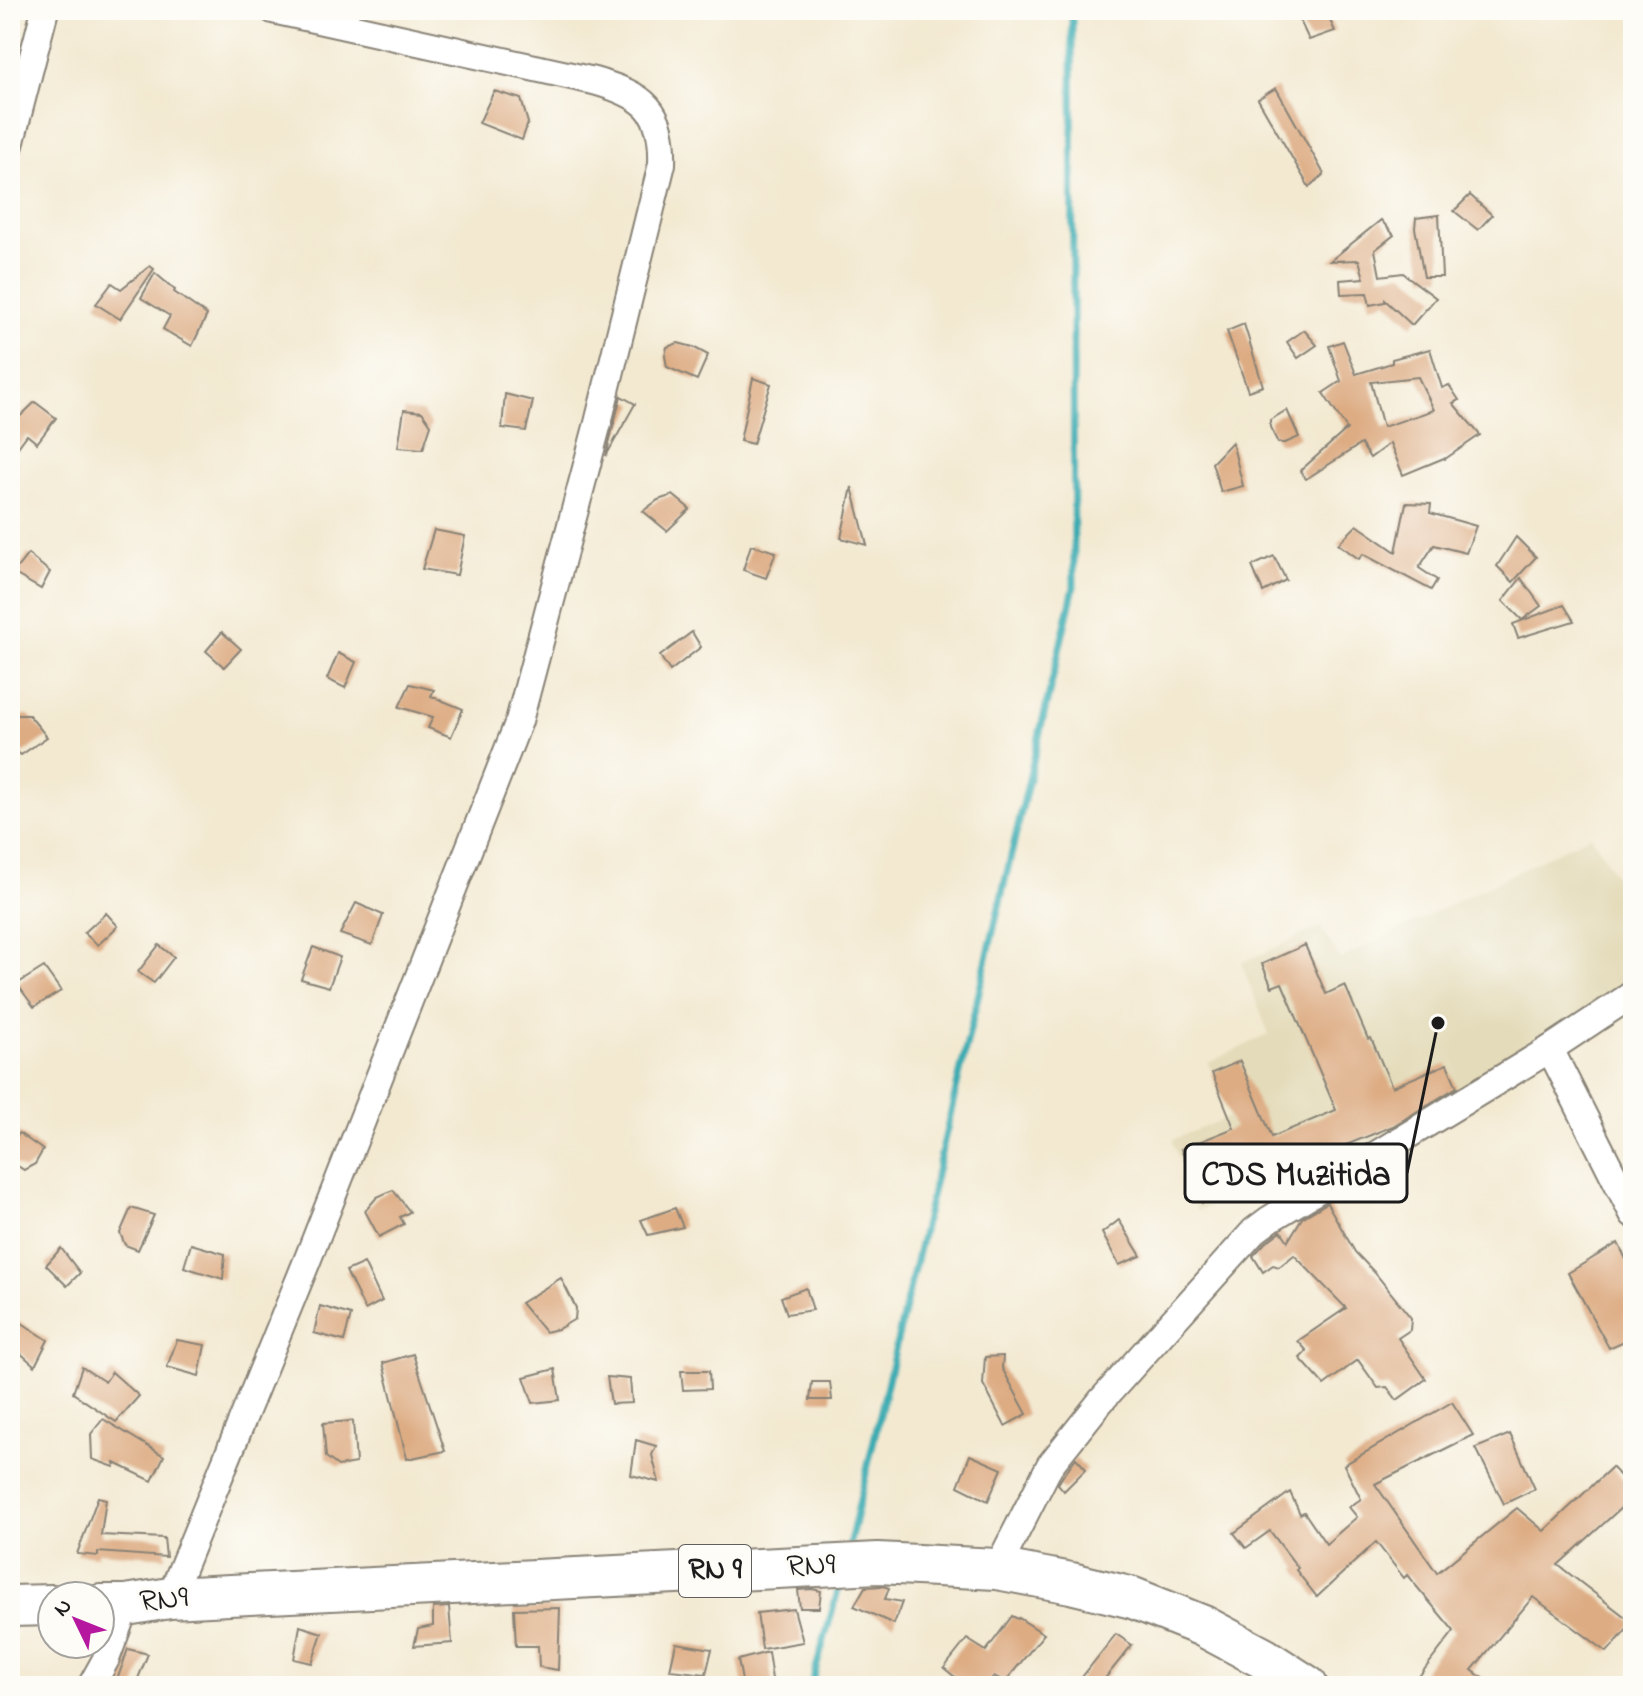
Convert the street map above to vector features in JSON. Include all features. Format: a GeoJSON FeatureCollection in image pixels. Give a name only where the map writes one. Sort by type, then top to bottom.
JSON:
{"type":"FeatureCollection","features":[{"type":"Feature","properties":{"kind":"main road","name":"RN9"},"geometry":{"type":"LineString","coordinates":[[116,1605],[170,1598],[878,1563],[997,1569],[1133,1598],[1203,1626],[1307,1686]]}},
{"type":"Feature","properties":{"kind":"main road"},"geometry":{"type":"LineString","coordinates":[[10,1606],[36,1605]]}},
{"type":"Feature","properties":{"kind":"street"},"geometry":{"type":"LineString","coordinates":[[10,142],[45,10]]}},
{"type":"Feature","properties":{"kind":"street"},"geometry":{"type":"LineString","coordinates":[[170,1598],[307,1261],[519,721],[598,423],[662,164],[663,140],[659,125],[651,111],[621,88],[273,10]]}},
{"type":"Feature","properties":{"kind":"street"},"geometry":{"type":"LineString","coordinates":[[997,1569],[1050,1465],[1101,1401],[1254,1231],[1550,1049],[1633,994]]}},
{"type":"Feature","properties":{"kind":"street"},"geometry":{"type":"LineString","coordinates":[[1550,1049],[1633,1214]]}},
{"type":"Feature","properties":{"kind":"street"},"geometry":{"type":"LineString","coordinates":[[91,1686],[105,1660]]}},
{"type":"Feature","properties":{"kind":"shaded area"},"geometry":{"type":"Polygon","coordinates":[[[1591,835],[1633,905],[1633,1011],[1461,1106],[1197,1211],[1172,1140],[1229,1117],[1208,1063],[1269,1034],[1241,963],[1321,927],[1340,959],[1591,835]]]}},
{"type":"Feature","properties":{"kind":"building"},"geometry":{"type":"Polygon","coordinates":[[[1295,10],[1325,10],[1335,31],[1309,40],[1295,10]]]}},
{"type":"Feature","properties":{"kind":"building"},"geometry":{"type":"Polygon","coordinates":[[[1276,88],[1324,174],[1309,187],[1258,99],[1276,88]]]}},
{"type":"Feature","properties":{"kind":"building"},"geometry":{"type":"Polygon","coordinates":[[[494,91],[521,99],[528,123],[522,140],[479,123],[494,91]]]}},
{"type":"Feature","properties":{"kind":"building"},"geometry":{"type":"Polygon","coordinates":[[[1470,195],[1492,215],[1478,230],[1454,211],[1470,195]]]}},
{"type":"Feature","properties":{"kind":"building"},"geometry":{"type":"Polygon","coordinates":[[[1439,215],[1442,277],[1424,277],[1416,218],[1439,215]]]}},
{"type":"Feature","properties":{"kind":"building"},"geometry":{"type":"Polygon","coordinates":[[[1381,220],[1394,235],[1375,250],[1380,276],[1403,273],[1436,298],[1412,325],[1385,300],[1370,305],[1367,293],[1341,294],[1340,280],[1364,278],[1359,260],[1330,261],[1381,220]]]}},
{"type":"Feature","properties":{"kind":"building"},"geometry":{"type":"Polygon","coordinates":[[[150,266],[154,269],[120,319],[96,304],[112,283],[121,289],[150,266]]]}},
{"type":"Feature","properties":{"kind":"building"},"geometry":{"type":"Polygon","coordinates":[[[155,273],[174,292],[207,315],[192,346],[163,329],[170,316],[141,298],[155,273]]]}},
{"type":"Feature","properties":{"kind":"building"},"geometry":{"type":"Polygon","coordinates":[[[1244,324],[1263,386],[1248,391],[1227,331],[1244,324]]]}},
{"type":"Feature","properties":{"kind":"building"},"geometry":{"type":"Polygon","coordinates":[[[1304,330],[1317,345],[1298,358],[1287,342],[1304,330]]]}},
{"type":"Feature","properties":{"kind":"building"},"geometry":{"type":"Polygon","coordinates":[[[1343,341],[1356,374],[1392,363],[1392,359],[1430,349],[1442,388],[1449,385],[1459,400],[1453,403],[1480,435],[1445,459],[1403,475],[1390,443],[1370,458],[1361,444],[1306,479],[1300,471],[1347,429],[1323,393],[1341,381],[1329,346],[1343,341]],[[1418,377],[1371,382],[1383,427],[1434,410],[1418,377]]]}},
{"type":"Feature","properties":{"kind":"building"},"geometry":{"type":"Polygon","coordinates":[[[678,343],[708,355],[697,380],[667,367],[667,347],[678,343]]]}},
{"type":"Feature","properties":{"kind":"building"},"geometry":{"type":"Polygon","coordinates":[[[753,378],[771,384],[753,444],[740,441],[753,378]]]}},
{"type":"Feature","properties":{"kind":"building"},"geometry":{"type":"Polygon","coordinates":[[[505,394],[533,401],[526,431],[502,428],[505,394]]]}},
{"type":"Feature","properties":{"kind":"building"},"geometry":{"type":"Polygon","coordinates":[[[621,396],[635,404],[606,456],[613,427],[621,396]]]}},
{"type":"Feature","properties":{"kind":"building"},"geometry":{"type":"Polygon","coordinates":[[[35,402],[56,418],[37,443],[27,435],[10,458],[10,426],[35,402]]]}},
{"type":"Feature","properties":{"kind":"building"},"geometry":{"type":"Polygon","coordinates":[[[404,410],[422,412],[431,425],[423,449],[398,447],[404,410]]]}},
{"type":"Feature","properties":{"kind":"building"},"geometry":{"type":"Polygon","coordinates":[[[1287,410],[1299,437],[1278,443],[1270,420],[1287,410]]]}},
{"type":"Feature","properties":{"kind":"building"},"geometry":{"type":"Polygon","coordinates":[[[1232,442],[1243,486],[1221,492],[1212,463],[1232,442]]]}},
{"type":"Feature","properties":{"kind":"building"},"geometry":{"type":"Polygon","coordinates":[[[852,487],[867,545],[841,538],[852,487]]]}},
{"type":"Feature","properties":{"kind":"building"},"geometry":{"type":"Polygon","coordinates":[[[673,495],[690,509],[667,531],[643,511],[658,500],[673,495]]]}},
{"type":"Feature","properties":{"kind":"building"},"geometry":{"type":"Polygon","coordinates":[[[1406,503],[1431,504],[1430,513],[1476,526],[1466,553],[1434,545],[1419,568],[1437,580],[1431,590],[1363,554],[1359,559],[1338,544],[1357,525],[1396,552],[1406,503]]]}},
{"type":"Feature","properties":{"kind":"building"},"geometry":{"type":"Polygon","coordinates":[[[434,530],[465,536],[457,575],[422,569],[434,530]]]}},
{"type":"Feature","properties":{"kind":"building"},"geometry":{"type":"Polygon","coordinates":[[[1516,537],[1536,557],[1513,582],[1497,566],[1516,537]]]}},
{"type":"Feature","properties":{"kind":"building"},"geometry":{"type":"Polygon","coordinates":[[[751,545],[776,552],[766,578],[743,570],[751,545]]]}},
{"type":"Feature","properties":{"kind":"building"},"geometry":{"type":"Polygon","coordinates":[[[28,554],[50,572],[41,589],[13,573],[28,554]]]}},
{"type":"Feature","properties":{"kind":"building"},"geometry":{"type":"Polygon","coordinates":[[[1274,556],[1286,580],[1263,592],[1252,566],[1274,556]]]}},
{"type":"Feature","properties":{"kind":"building"},"geometry":{"type":"Polygon","coordinates":[[[1521,578],[1541,606],[1522,620],[1503,601],[1521,578]]]}},
{"type":"Feature","properties":{"kind":"building"},"geometry":{"type":"Polygon","coordinates":[[[1564,605],[1574,621],[1518,638],[1513,624],[1564,605]]]}},
{"type":"Feature","properties":{"kind":"building"},"geometry":{"type":"Polygon","coordinates":[[[222,632],[241,649],[224,667],[206,651],[222,632]]]}},
{"type":"Feature","properties":{"kind":"building"},"geometry":{"type":"Polygon","coordinates":[[[692,632],[701,647],[670,671],[660,656],[692,632]]]}},
{"type":"Feature","properties":{"kind":"building"},"geometry":{"type":"Polygon","coordinates":[[[338,653],[356,662],[345,688],[327,679],[338,653]]]}},
{"type":"Feature","properties":{"kind":"building"},"geometry":{"type":"Polygon","coordinates":[[[410,684],[434,690],[431,696],[463,709],[451,737],[428,728],[433,717],[399,707],[410,684]]]}},
{"type":"Feature","properties":{"kind":"building"},"geometry":{"type":"Polygon","coordinates":[[[15,715],[29,715],[47,737],[21,755],[10,746],[10,722],[15,715]]]}},
{"type":"Feature","properties":{"kind":"building"},"geometry":{"type":"Polygon","coordinates":[[[356,903],[383,915],[372,945],[340,934],[356,903]]]}},
{"type":"Feature","properties":{"kind":"building"},"geometry":{"type":"Polygon","coordinates":[[[106,913],[118,926],[98,945],[84,933],[106,913]]]}},
{"type":"Feature","properties":{"kind":"building"},"geometry":{"type":"Polygon","coordinates":[[[159,945],[174,957],[154,983],[138,972],[159,945]]]}},
{"type":"Feature","properties":{"kind":"building"},"geometry":{"type":"Polygon","coordinates":[[[1305,945],[1326,994],[1345,985],[1392,1087],[1447,1064],[1457,1087],[1393,1126],[1336,1149],[1340,1158],[1297,1176],[1294,1167],[1202,1203],[1181,1149],[1234,1128],[1212,1073],[1240,1061],[1272,1137],[1336,1110],[1282,983],[1272,987],[1262,964],[1305,945]]]}},
{"type":"Feature","properties":{"kind":"building"},"geometry":{"type":"Polygon","coordinates":[[[313,947],[340,957],[329,987],[301,979],[313,947]]]}},
{"type":"Feature","properties":{"kind":"building"},"geometry":{"type":"Polygon","coordinates":[[[44,967],[61,991],[34,1007],[17,984],[44,967]]]}},
{"type":"Feature","properties":{"kind":"building"},"geometry":{"type":"Polygon","coordinates":[[[19,1133],[43,1150],[35,1164],[24,1170],[10,1161],[10,1147],[19,1133]]]}},
{"type":"Feature","properties":{"kind":"building"},"geometry":{"type":"Polygon","coordinates":[[[393,1190],[410,1212],[400,1217],[404,1224],[379,1237],[365,1211],[377,1197],[393,1190]]]}},
{"type":"Feature","properties":{"kind":"building"},"geometry":{"type":"Polygon","coordinates":[[[1327,1203],[1355,1252],[1411,1318],[1410,1330],[1398,1338],[1426,1379],[1397,1400],[1387,1387],[1378,1388],[1358,1360],[1324,1385],[1300,1358],[1307,1351],[1298,1341],[1346,1308],[1294,1255],[1279,1267],[1273,1265],[1263,1272],[1253,1256],[1281,1231],[1288,1241],[1302,1218],[1327,1203]]]}},
{"type":"Feature","properties":{"kind":"building"},"geometry":{"type":"Polygon","coordinates":[[[131,1208],[154,1215],[138,1250],[125,1245],[120,1233],[131,1208]]]}},
{"type":"Feature","properties":{"kind":"building"},"geometry":{"type":"Polygon","coordinates":[[[675,1208],[683,1227],[648,1235],[641,1220],[675,1208]]]}},
{"type":"Feature","properties":{"kind":"building"},"geometry":{"type":"Polygon","coordinates":[[[1119,1220],[1141,1256],[1119,1265],[1102,1233],[1119,1220]]]}},
{"type":"Feature","properties":{"kind":"building"},"geometry":{"type":"Polygon","coordinates":[[[1618,1243],[1633,1273],[1633,1337],[1609,1348],[1568,1273],[1618,1243]]]}},
{"type":"Feature","properties":{"kind":"building"},"geometry":{"type":"Polygon","coordinates":[[[191,1244],[225,1254],[223,1279],[184,1267],[191,1244]]]}},
{"type":"Feature","properties":{"kind":"building"},"geometry":{"type":"Polygon","coordinates":[[[61,1248],[80,1273],[67,1286],[46,1265],[61,1248]]]}},
{"type":"Feature","properties":{"kind":"building"},"geometry":{"type":"Polygon","coordinates":[[[364,1263],[382,1301],[365,1310],[346,1271],[364,1263]]]}},
{"type":"Feature","properties":{"kind":"building"},"geometry":{"type":"Polygon","coordinates":[[[561,1278],[576,1308],[575,1319],[558,1329],[545,1332],[521,1303],[561,1278]]]}},
{"type":"Feature","properties":{"kind":"building"},"geometry":{"type":"Polygon","coordinates":[[[806,1288],[813,1310],[787,1314],[781,1297],[806,1288]]]}},
{"type":"Feature","properties":{"kind":"building"},"geometry":{"type":"Polygon","coordinates":[[[320,1306],[351,1315],[344,1341],[314,1333],[320,1306]]]}},
{"type":"Feature","properties":{"kind":"building"},"geometry":{"type":"Polygon","coordinates":[[[16,1319],[48,1340],[35,1366],[10,1344],[10,1329],[16,1319]]]}},
{"type":"Feature","properties":{"kind":"building"},"geometry":{"type":"Polygon","coordinates":[[[177,1340],[205,1345],[199,1376],[167,1367],[177,1340]]]}},
{"type":"Feature","properties":{"kind":"building"},"geometry":{"type":"Polygon","coordinates":[[[413,1354],[445,1451],[407,1459],[383,1363],[413,1354]]]}},
{"type":"Feature","properties":{"kind":"building"},"geometry":{"type":"Polygon","coordinates":[[[1003,1356],[1002,1368],[1027,1414],[1005,1426],[983,1384],[985,1357],[1003,1356]]]}},
{"type":"Feature","properties":{"kind":"building"},"geometry":{"type":"Polygon","coordinates":[[[82,1367],[105,1382],[112,1372],[139,1396],[116,1422],[73,1393],[82,1367]]]}},
{"type":"Feature","properties":{"kind":"building"},"geometry":{"type":"Polygon","coordinates":[[[555,1369],[560,1400],[533,1403],[524,1377],[555,1369]]]}},
{"type":"Feature","properties":{"kind":"building"},"geometry":{"type":"Polygon","coordinates":[[[681,1371],[709,1371],[710,1389],[683,1390],[681,1371]]]}},
{"type":"Feature","properties":{"kind":"building"},"geometry":{"type":"Polygon","coordinates":[[[607,1377],[630,1379],[632,1403],[611,1404],[607,1377]]]}},
{"type":"Feature","properties":{"kind":"building"},"geometry":{"type":"Polygon","coordinates":[[[812,1382],[830,1382],[832,1400],[810,1400],[812,1382]]]}},
{"type":"Feature","properties":{"kind":"building"},"geometry":{"type":"Polygon","coordinates":[[[1452,1402],[1473,1435],[1375,1484],[1437,1573],[1517,1508],[1544,1531],[1612,1467],[1633,1490],[1633,1497],[1558,1565],[1633,1623],[1607,1652],[1533,1597],[1472,1670],[1493,1686],[1426,1686],[1417,1679],[1454,1631],[1407,1575],[1404,1578],[1376,1542],[1317,1597],[1270,1531],[1246,1548],[1234,1533],[1290,1492],[1300,1514],[1304,1512],[1326,1544],[1357,1517],[1349,1507],[1361,1499],[1344,1465],[1452,1402]]]}},
{"type":"Feature","properties":{"kind":"building"},"geometry":{"type":"Polygon","coordinates":[[[103,1419],[164,1456],[152,1481],[115,1463],[114,1467],[92,1459],[91,1434],[103,1419]]]}},
{"type":"Feature","properties":{"kind":"building"},"geometry":{"type":"Polygon","coordinates":[[[353,1421],[356,1463],[338,1466],[326,1457],[323,1423],[353,1421]]]}},
{"type":"Feature","properties":{"kind":"building"},"geometry":{"type":"Polygon","coordinates":[[[1510,1434],[1535,1489],[1504,1504],[1476,1448],[1510,1434]]]}},
{"type":"Feature","properties":{"kind":"building"},"geometry":{"type":"Polygon","coordinates":[[[636,1440],[656,1446],[652,1455],[659,1482],[631,1475],[636,1440]]]}},
{"type":"Feature","properties":{"kind":"building"},"geometry":{"type":"Polygon","coordinates":[[[970,1455],[1002,1469],[988,1501],[958,1486],[970,1455]]]}},
{"type":"Feature","properties":{"kind":"building"},"geometry":{"type":"Polygon","coordinates":[[[1076,1458],[1086,1469],[1064,1491],[1058,1484],[1076,1458]]]}},
{"type":"Feature","properties":{"kind":"building"},"geometry":{"type":"Polygon","coordinates":[[[98,1497],[106,1499],[101,1535],[164,1538],[166,1557],[98,1552],[98,1556],[77,1554],[98,1497]]]}},
{"type":"Feature","properties":{"kind":"building"},"geometry":{"type":"Polygon","coordinates":[[[865,1587],[889,1588],[885,1599],[902,1602],[894,1624],[854,1606],[865,1587]]]}},
{"type":"Feature","properties":{"kind":"building"},"geometry":{"type":"Polygon","coordinates":[[[798,1590],[821,1591],[819,1608],[800,1608],[798,1590]]]}},
{"type":"Feature","properties":{"kind":"building"},"geometry":{"type":"Polygon","coordinates":[[[449,1607],[452,1643],[414,1646],[418,1629],[433,1626],[433,1608],[449,1607]]]}},
{"type":"Feature","properties":{"kind":"building"},"geometry":{"type":"Polygon","coordinates":[[[560,1608],[558,1670],[539,1667],[538,1646],[516,1646],[514,1609],[560,1608]]]}},
{"type":"Feature","properties":{"kind":"building"},"geometry":{"type":"Polygon","coordinates":[[[794,1609],[803,1642],[762,1649],[757,1613],[794,1609]]]}},
{"type":"Feature","properties":{"kind":"building"},"geometry":{"type":"Polygon","coordinates":[[[1012,1616],[1044,1634],[1005,1682],[994,1676],[985,1686],[966,1686],[944,1668],[967,1639],[986,1651],[1012,1616]]]}},
{"type":"Feature","properties":{"kind":"building"},"geometry":{"type":"Polygon","coordinates":[[[300,1626],[322,1633],[312,1663],[294,1659],[300,1626]]]}},
{"type":"Feature","properties":{"kind":"building"},"geometry":{"type":"Polygon","coordinates":[[[1116,1634],[1132,1645],[1099,1686],[1075,1686],[1116,1634]]]}},
{"type":"Feature","properties":{"kind":"building"},"geometry":{"type":"Polygon","coordinates":[[[676,1643],[712,1649],[706,1674],[670,1670],[676,1643]]]}},
{"type":"Feature","properties":{"kind":"building"},"geometry":{"type":"Polygon","coordinates":[[[128,1649],[148,1654],[135,1686],[115,1686],[128,1649]]]}},
{"type":"Feature","properties":{"kind":"building"},"geometry":{"type":"Polygon","coordinates":[[[768,1652],[773,1686],[743,1686],[738,1660],[768,1652]]]}},
{"type":"Feature","properties":{"kind":"waterway"},"geometry":{"type":"LineString","coordinates":[[850,1542],[1074,587],[1072,10]]}},
{"type":"Feature","properties":{"kind":"waterway"},"geometry":{"type":"LineString","coordinates":[[811,1686],[838,1591]]}},
{"type":"Feature","properties":{"kind":"place","name":"CDS Muzitida"},"geometry":{"type":"Point","coordinates":[1438,1023]}}]}
